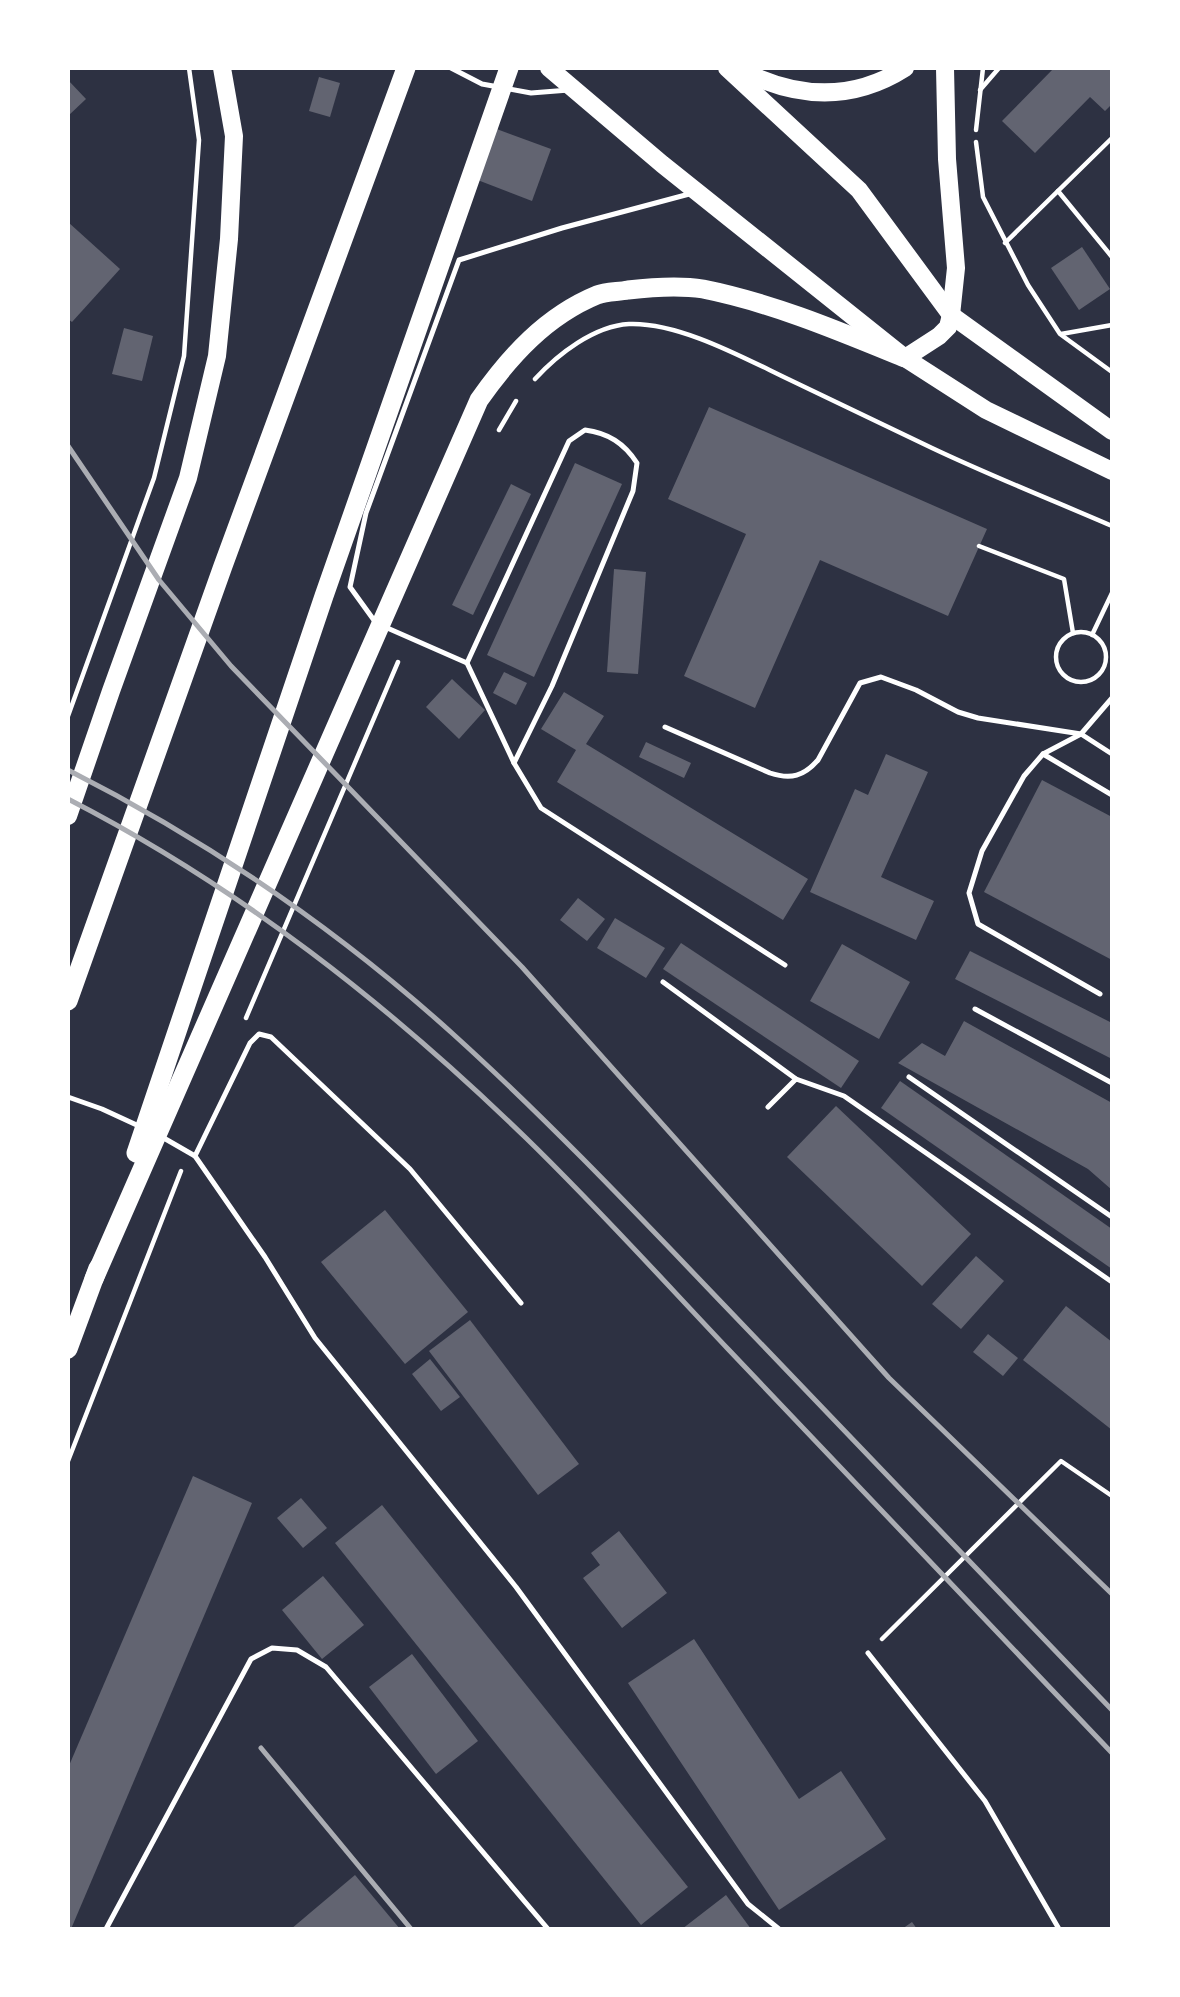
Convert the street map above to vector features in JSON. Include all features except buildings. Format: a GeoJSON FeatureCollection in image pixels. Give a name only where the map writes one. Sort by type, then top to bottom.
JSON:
{"type":"FeatureCollection","features":[{"type":"Feature","properties":{"kind":"highway"},"geometry":{"type":"LineString","coordinates":[[68,1001],[406,68]]}},
{"type":"Feature","properties":{"kind":"highway"},"geometry":{"type":"LineString","coordinates":[[68,1349],[324,596],[509,68]]}},
{"type":"Feature","properties":{"kind":"highway"},"geometry":{"type":"LineString","coordinates":[[94,1279],[479,400],[500,369],[526,340],[561,315],[599,294],[657,287],[701,289],[815,321],[905,358]]}},
{"type":"Feature","properties":{"kind":"main road"},"geometry":{"type":"LineString","coordinates":[[68,816],[188,478],[217,356],[229,239],[234,136],[222,68]]}},
{"type":"Feature","properties":{"kind":"main road"},"geometry":{"type":"LineString","coordinates":[[549,68],[697,192],[905,358],[986,410],[1112,471]]}},
{"type":"Feature","properties":{"kind":"main road"},"geometry":{"type":"LineString","coordinates":[[727,68],[859,190],[951,315],[1112,431]]}},
{"type":"Feature","properties":{"kind":"main road"},"geometry":{"type":"LineString","coordinates":[[737,68],[756,79],[808,93],[836,93],[874,85],[905,68]]}},
{"type":"Feature","properties":{"kind":"main road"},"geometry":{"type":"LineString","coordinates":[[905,358],[939,336],[948,327],[951,315],[956,268],[947,159],[945,68]]}},
{"type":"Feature","properties":{"kind":"lane"},"geometry":{"type":"LineString","coordinates":[[451,68],[482,85],[531,93],[572,90]]}},
{"type":"Feature","properties":{"kind":"lane"},"geometry":{"type":"LineString","coordinates":[[697,192],[562,228],[458,260],[366,513],[350,587],[377,624],[467,663],[514,763],[541,808],[785,965]]}},
{"type":"Feature","properties":{"kind":"lane"},"geometry":{"type":"LineString","coordinates":[[467,663],[569,442],[585,430],[604,432],[631,453],[637,463],[633,491],[552,686],[514,763]]}},
{"type":"Feature","properties":{"kind":"lane"},"geometry":{"type":"LineString","coordinates":[[666,727],[770,773],[785,778],[797,776],[809,771],[818,760],[860,683],[881,677],[916,690],[958,712],[978,718],[1081,734],[1112,754]]}},
{"type":"Feature","properties":{"kind":"lane"},"geometry":{"type":"LineString","coordinates":[[1100,994],[978,923],[969,892],[982,850],[1024,776],[1043,754],[1081,734],[1112,698]]}},
{"type":"Feature","properties":{"kind":"lane"},"geometry":{"type":"LineString","coordinates":[[1043,754],[1112,795]]}},
{"type":"Feature","properties":{"kind":"lane"},"geometry":{"type":"LineString","coordinates":[[663,982],[796,1079],[844,1096],[1112,1282]]}},
{"type":"Feature","properties":{"kind":"lane"},"geometry":{"type":"LineString","coordinates":[[975,1009],[1112,1083]]}},
{"type":"Feature","properties":{"kind":"lane"},"geometry":{"type":"LineString","coordinates":[[195,1156],[250,1043],[259,1034],[271,1037],[410,1169],[521,1303]]}},
{"type":"Feature","properties":{"kind":"lane"},"geometry":{"type":"LineString","coordinates":[[909,1077],[1112,1217]]}},
{"type":"Feature","properties":{"kind":"lane"},"geometry":{"type":"LineString","coordinates":[[768,1107],[796,1079]]}},
{"type":"Feature","properties":{"kind":"lane"},"geometry":{"type":"LineString","coordinates":[[68,1097],[102,1109],[195,1156],[265,1257],[315,1338],[516,1587],[748,1904],[779,1929]]}},
{"type":"Feature","properties":{"kind":"lane"},"geometry":{"type":"LineString","coordinates":[[106,1929],[251,1659],[272,1648],[297,1650],[326,1667],[548,1929]]}},
{"type":"Feature","properties":{"kind":"lane"},"geometry":{"type":"LineString","coordinates":[[868,1653],[985,1801],[1059,1929]]}},
{"type":"Feature","properties":{"kind":"path"},"geometry":{"type":"LineString","coordinates":[[68,716],[153,478],[184,356],[199,140],[189,68]]}},
{"type":"Feature","properties":{"kind":"path"},"geometry":{"type":"LineString","coordinates":[[983,68],[975,134],[983,197],[1028,285],[1060,334],[1112,372]]}},
{"type":"Feature","properties":{"kind":"path"},"geometry":{"type":"LineString","coordinates":[[980,91],[999,68]]}},
{"type":"Feature","properties":{"kind":"path"},"geometry":{"type":"LineString","coordinates":[[1005,243],[1112,138]]}},
{"type":"Feature","properties":{"kind":"path"},"geometry":{"type":"LineString","coordinates":[[1058,191],[1112,257]]}},
{"type":"Feature","properties":{"kind":"path"},"geometry":{"type":"LineString","coordinates":[[529,384],[548,365],[577,344],[611,327],[631,324],[664,328],[721,347],[936,450],[1112,527]]}},
{"type":"Feature","properties":{"kind":"path"},"geometry":{"type":"LineString","coordinates":[[1060,334],[1112,325]]}},
{"type":"Feature","properties":{"kind":"path"},"geometry":{"type":"LineString","coordinates":[[498,432],[520,394]]}},
{"type":"Feature","properties":{"kind":"path"},"geometry":{"type":"LineString","coordinates":[[979,546],[1064,579],[1073,634]]}},
{"type":"Feature","properties":{"kind":"path"},"geometry":{"type":"LineString","coordinates":[[1092,635],[1112,593]]}},
{"type":"Feature","properties":{"kind":"path"},"geometry":{"type":"LineString","coordinates":[[1080,632],[1092,635],[1102,643],[1106,661],[1100,673],[1093,679],[1083,682],[1065,676],[1058,665],[1059,646],[1073,634],[1080,632]]}},
{"type":"Feature","properties":{"kind":"path"},"geometry":{"type":"LineString","coordinates":[[244,1023],[401,656]]}},
{"type":"Feature","properties":{"kind":"path"},"geometry":{"type":"LineString","coordinates":[[68,1461],[185,1162]]}},
{"type":"Feature","properties":{"kind":"path"},"geometry":{"type":"LineString","coordinates":[[868,1653],[1061,1461],[1112,1496]]}},
{"type":"Feature","properties":{"kind":"railway"},"geometry":{"type":"LineString","coordinates":[[68,446],[159,580],[231,666],[522,967],[889,1378],[1112,1594]]}},
{"type":"Feature","properties":{"kind":"railway"},"geometry":{"type":"LineString","coordinates":[[68,770],[171,826],[270,889],[364,958],[453,1034],[625,1201],[1112,1710]]}},
{"type":"Feature","properties":{"kind":"railway"},"geometry":{"type":"LineString","coordinates":[[68,799],[131,833],[252,910],[366,995],[474,1089],[603,1216],[1112,1753]]}},
{"type":"Feature","properties":{"kind":"railway"},"geometry":{"type":"LineString","coordinates":[[261,1748],[411,1929]]}}]}
